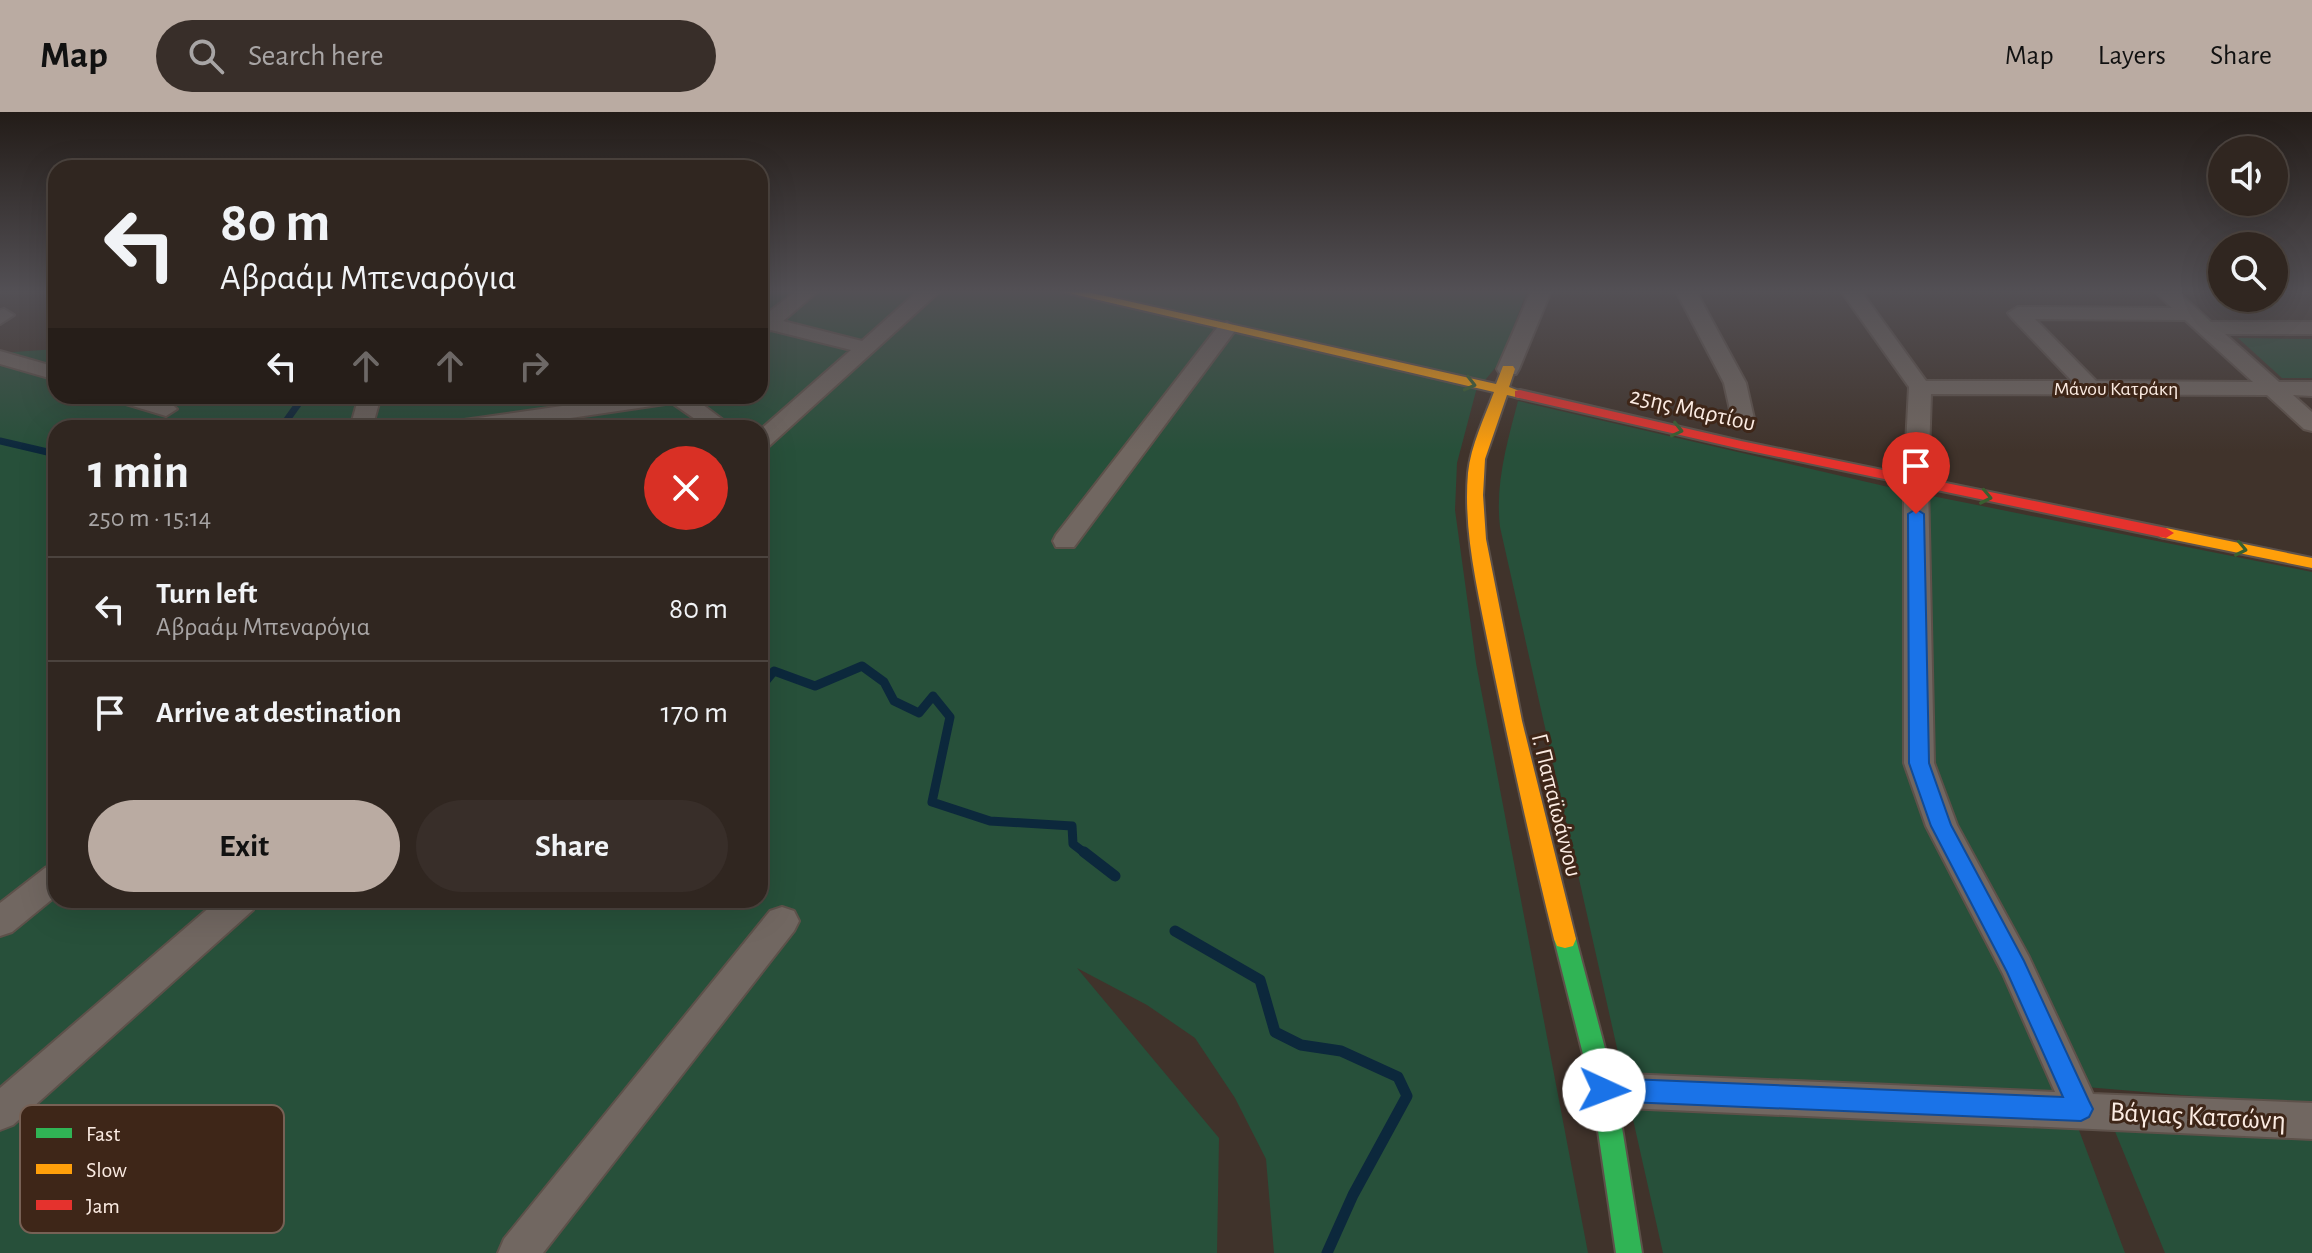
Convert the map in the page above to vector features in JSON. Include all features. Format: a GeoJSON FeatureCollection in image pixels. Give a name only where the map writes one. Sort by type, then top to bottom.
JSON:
{"type":"FeatureCollection","features":[{"type":"Feature","properties":{"kind":"street"},"geometry":{"type":"LineString","coordinates":[[849,344],[866,348]]}},
{"type":"Feature","properties":{"kind":"street"},"geometry":{"type":"LineString","coordinates":[[768,435],[870,344]]}},
{"type":"Feature","properties":{"kind":"street"},"geometry":{"type":"LineString","coordinates":[[1065,541],[1215,344]]}},
{"type":"Feature","properties":{"kind":"street","name":"25ης Μαρτίου"},"geometry":{"type":"LineString","coordinates":[[1297,344],[1502,392],[1917,465],[2312,563]]}},
{"type":"Feature","properties":{"kind":"street"},"geometry":{"type":"LineString","coordinates":[[1487,364],[1516,371],[1524,344]]}},
{"type":"Feature","properties":{"kind":"street"},"geometry":{"type":"LineString","coordinates":[[1714,344],[1735,383],[1744,423]]}},
{"type":"Feature","properties":{"kind":"street"},"geometry":{"type":"LineString","coordinates":[[1889,344],[1920,387],[1917,465],[1919,763],[1942,826],[2017,968],[2081,1109]]}},
{"type":"Feature","properties":{"kind":"street"},"geometry":{"type":"LineString","coordinates":[[2048,344],[2090,388]]}},
{"type":"Feature","properties":{"kind":"street"},"geometry":{"type":"LineString","coordinates":[[2224,344],[2312,424]]}},
{"type":"Feature","properties":{"kind":"street"},"geometry":{"type":"LineString","coordinates":[[0,357],[48,372]]}},
{"type":"Feature","properties":{"kind":"street","name":"Γ. Παπαϊωάννου"},"geometry":{"type":"LineString","coordinates":[[1516,371],[1489,415],[1476,472],[1476,541],[1525,785],[1604,1090],[1629,1253]]}},
{"type":"Feature","properties":{"kind":"street","name":"Μάνου Κατράκη"},"geometry":{"type":"LineString","coordinates":[[1920,387],[2312,389]]}},
{"type":"Feature","properties":{"kind":"street"},"geometry":{"type":"LineString","coordinates":[[150,404],[166,409]]}},
{"type":"Feature","properties":{"kind":"street"},"geometry":{"type":"LineString","coordinates":[[512,420],[621,404]]}},
{"type":"Feature","properties":{"kind":"street"},"geometry":{"type":"LineString","coordinates":[[688,404],[711,420]]}},
{"type":"Feature","properties":{"kind":"street"},"geometry":{"type":"LineString","coordinates":[[0,922],[48,883]]}},
{"type":"Feature","properties":{"kind":"street"},"geometry":{"type":"LineString","coordinates":[[0,1112],[232,908]]}},
{"type":"Feature","properties":{"kind":"street"},"geometry":{"type":"LineString","coordinates":[[518,1253],[782,921]]}},
{"type":"Feature","properties":{"kind":"street","name":"Βάγιας Κατσώνη"},"geometry":{"type":"LineString","coordinates":[[1604,1090],[2312,1121]]}},
{"type":"Feature","properties":{"kind":"green space"},"geometry":{"type":"Polygon","coordinates":[[[768,344],[1507,344],[1500,362],[1476,391],[1457,463],[1455,510],[1476,663],[1588,1253],[1274,1253],[1266,1159],[1235,1098],[1195,1038],[1147,1005],[1077,968],[1219,1138],[1217,1253],[0,1253],[0,353],[48,350],[48,404],[768,404],[768,344]]]}},
{"type":"Feature","properties":{"kind":"green space"},"geometry":{"type":"Polygon","coordinates":[[[2245,344],[2312,344],[2312,378],[2282,378],[2245,344]]]}},
{"type":"Feature","properties":{"kind":"green space"},"geometry":{"type":"Polygon","coordinates":[[[1518,401],[1897,489],[2312,572],[2312,1106],[2062,1085],[2125,1253],[1663,1253],[1500,527],[1501,479],[1518,401]]]}},
{"type":"Feature","properties":{"kind":"green space"},"geometry":{"type":"Polygon","coordinates":[[[2114,1129],[2312,1138],[2312,1253],[2165,1253],[2114,1129]]]}},
{"type":"Feature","properties":{"kind":"waterway"},"geometry":{"type":"LineString","coordinates":[[287,420],[298,404]]}},
{"type":"Feature","properties":{"kind":"waterway"},"geometry":{"type":"LineString","coordinates":[[0,441],[48,452]]}},
{"type":"Feature","properties":{"kind":"waterway"},"geometry":{"type":"LineString","coordinates":[[768,678],[774,671],[815,686],[862,666],[884,682],[894,701],[919,713],[933,696],[950,717],[932,802],[990,821],[1072,826],[1073,844],[1086,854]]}},
{"type":"Feature","properties":{"kind":"waterway"},"geometry":{"type":"LineString","coordinates":[[1084,852],[1115,876]]}},
{"type":"Feature","properties":{"kind":"waterway"},"geometry":{"type":"LineString","coordinates":[[1175,931],[1260,980],[1275,1032],[1301,1045],[1341,1051],[1398,1077],[1407,1096],[1353,1195],[1327,1253]]}},
{"type":"Feature","properties":{"kind":"traffic: fast"},"geometry":{"type":"LineString","coordinates":[[1565,939],[1604,1090],[1629,1253]]}},
{"type":"Feature","properties":{"kind":"traffic: slow"},"geometry":{"type":"LineString","coordinates":[[1301,344],[1520,394]]}},
{"type":"Feature","properties":{"kind":"traffic: slow"},"geometry":{"type":"LineString","coordinates":[[1508,369],[1478,459],[1475,495],[1478,539],[1484,583],[1513,721],[1565,939]]}},
{"type":"Feature","properties":{"kind":"traffic: slow"},"geometry":{"type":"LineString","coordinates":[[2166,533],[2312,563]]}},
{"type":"Feature","properties":{"kind":"traffic: jam"},"geometry":{"type":"LineString","coordinates":[[1520,394],[1741,445],[2166,533]]}},
{"type":"Feature","properties":{"kind":"route"},"geometry":{"type":"LineString","coordinates":[[1604,1090],[2081,1109],[2017,968],[1942,826],[1919,763],[1916,514]]}}]}
